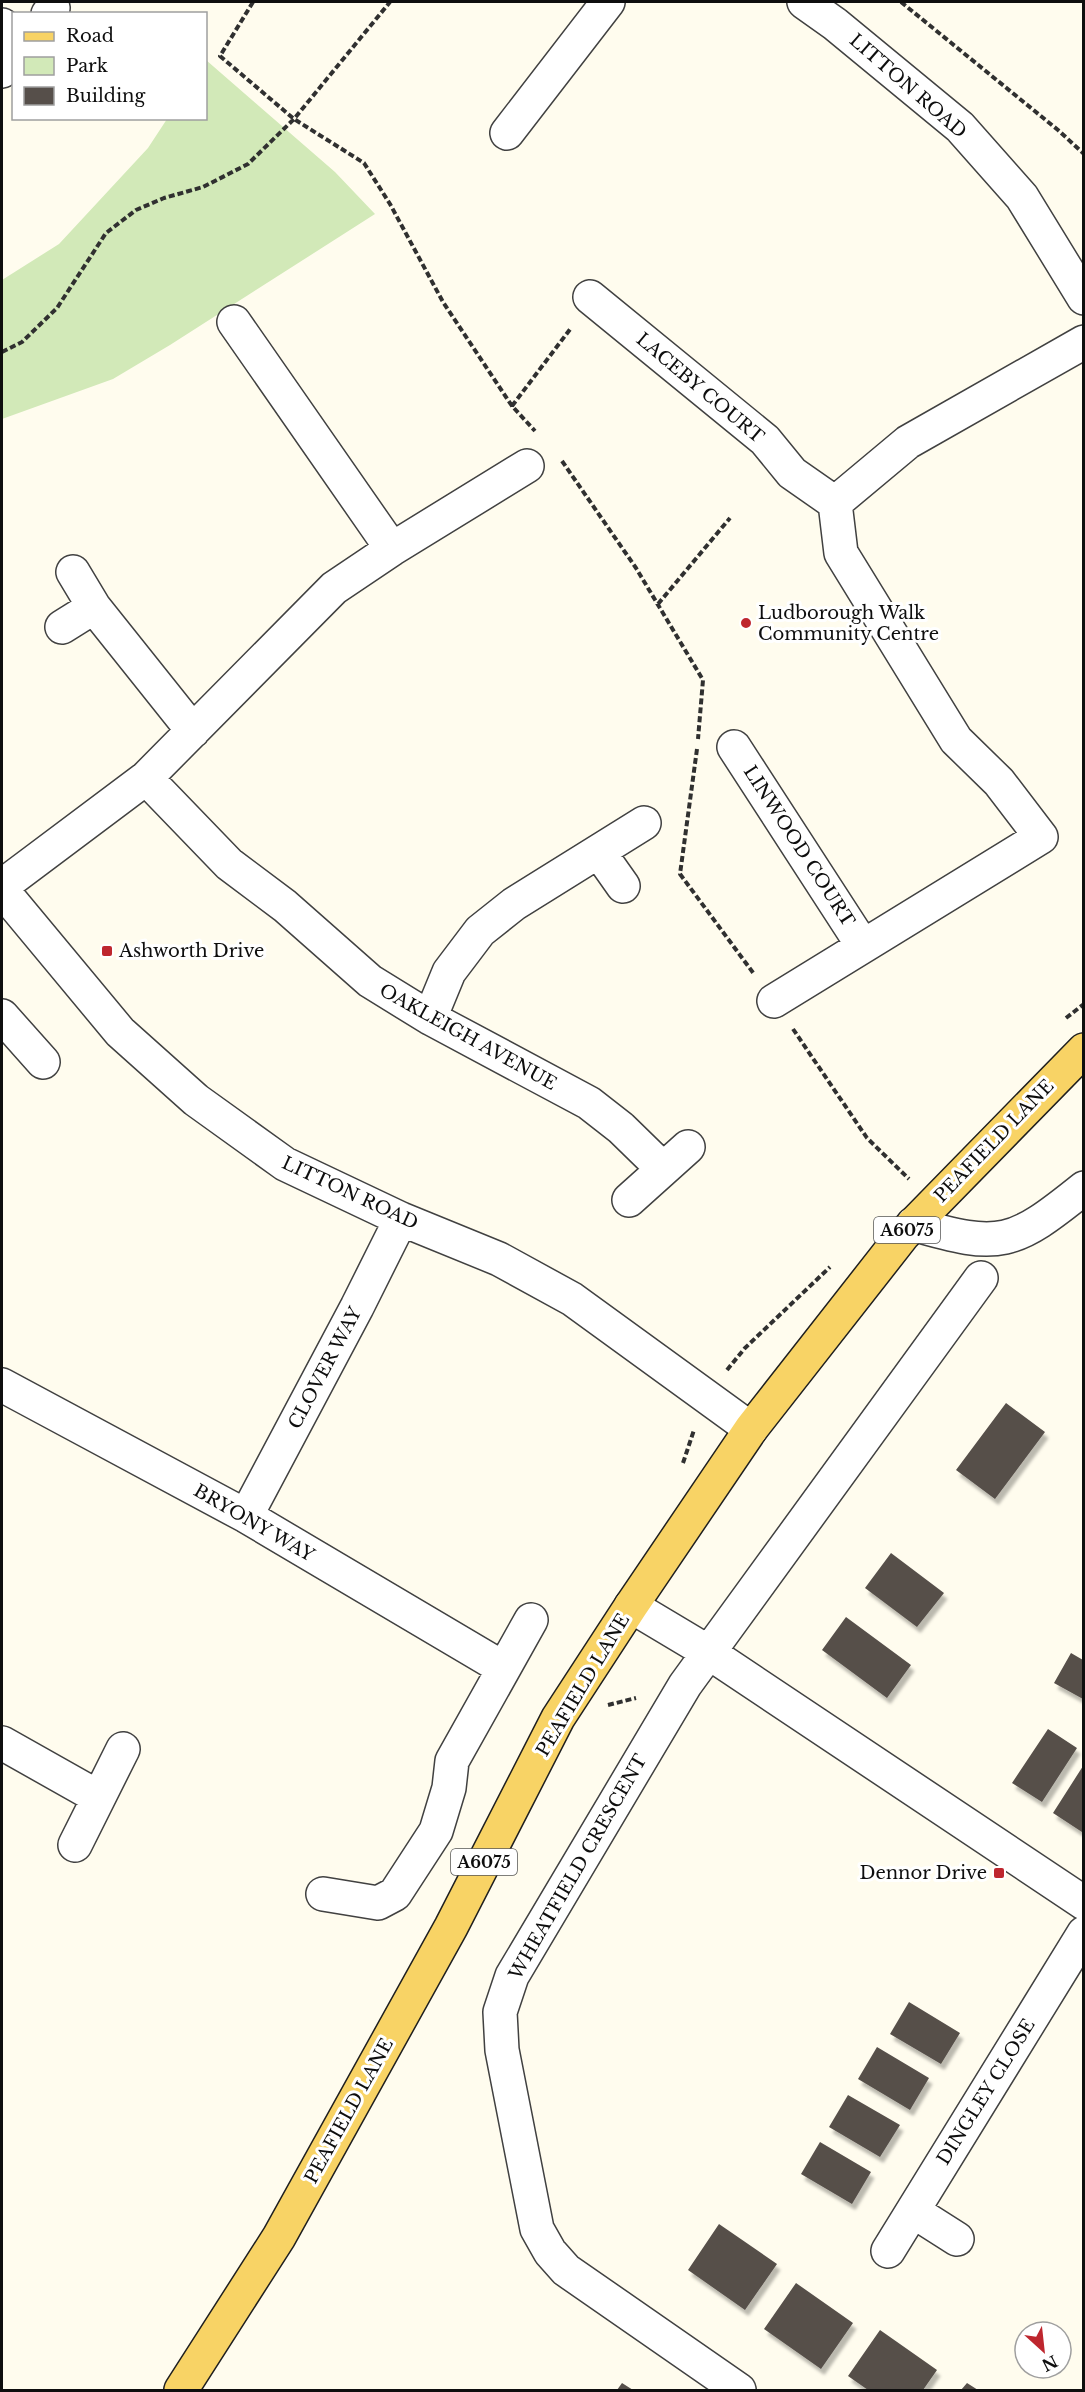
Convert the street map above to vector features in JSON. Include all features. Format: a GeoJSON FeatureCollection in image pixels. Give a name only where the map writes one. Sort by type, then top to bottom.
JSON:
{"type":"FeatureCollection","features":[{"type":"Feature","properties":{"kind":"main road","name":"PEAFIELD LANE"},"geometry":{"type":"LineString","coordinates":[[181,2391],[279,2237],[451,1927],[558,1718],[631,1606],[751,1429],[923,1214],[1083,1050]]}},
{"type":"Feature","properties":{"kind":"street"},"geometry":{"type":"LineString","coordinates":[[507,134],[608,2]]}},
{"type":"Feature","properties":{"kind":"street","name":"LITTON ROAD"},"geometry":{"type":"LineString","coordinates":[[804,2],[844,13],[960,127],[1022,197],[1083,298]]}},
{"type":"Feature","properties":{"kind":"street"},"geometry":{"type":"LineString","coordinates":[[2,71],[12,58]]}},
{"type":"Feature","properties":{"kind":"street","name":"LACEBY COURT"},"geometry":{"type":"LineString","coordinates":[[582,310],[765,440],[792,472],[836,503]]}},
{"type":"Feature","properties":{"kind":"street"},"geometry":{"type":"LineString","coordinates":[[234,322],[392,549]]}},
{"type":"Feature","properties":{"kind":"street"},"geometry":{"type":"LineString","coordinates":[[836,503],[908,442],[1083,342]]}},
{"type":"Feature","properties":{"kind":"street"},"geometry":{"type":"LineString","coordinates":[[2,888],[146,778],[334,588],[392,549],[527,466]]}},
{"type":"Feature","properties":{"kind":"street","name":"LINWOOD COURT"},"geometry":{"type":"LineString","coordinates":[[774,1001],[1041,837],[999,782],[956,740],[841,553],[836,503]]}},
{"type":"Feature","properties":{"kind":"street"},"geometry":{"type":"LineString","coordinates":[[73,572],[94,607],[193,731]]}},
{"type":"Feature","properties":{"kind":"street"},"geometry":{"type":"LineString","coordinates":[[62,627],[94,607]]}},
{"type":"Feature","properties":{"kind":"street","name":"LINWOOD COURT"},"geometry":{"type":"LineString","coordinates":[[734,747],[863,946]]}},
{"type":"Feature","properties":{"kind":"street","name":"OAKLEIGH AVENUE"},"geometry":{"type":"LineString","coordinates":[[146,778],[229,864],[285,906],[370,981],[430,1018],[589,1103],[621,1128],[662,1168]]}},
{"type":"Feature","properties":{"kind":"street"},"geometry":{"type":"LineString","coordinates":[[430,1018],[449,972],[480,931],[514,904],[644,823]]}},
{"type":"Feature","properties":{"kind":"street"},"geometry":{"type":"LineString","coordinates":[[599,852],[623,885]]}},
{"type":"Feature","properties":{"kind":"street","name":"LITTON ROAD"},"geometry":{"type":"LineString","coordinates":[[2,888],[120,1032],[196,1100],[285,1164],[401,1219],[499,1259],[572,1299],[751,1429]]}},
{"type":"Feature","properties":{"kind":"street"},"geometry":{"type":"LineString","coordinates":[[3,1022],[43,1062]]}},
{"type":"Feature","properties":{"kind":"street"},"geometry":{"type":"LineString","coordinates":[[628,1200],[688,1147]]}},
{"type":"Feature","properties":{"kind":"street"},"geometry":{"type":"LineString","coordinates":[[923,1214],[956,1237],[987,1241],[1011,1237],[1036,1225],[1083,1188]]}},
{"type":"Feature","properties":{"kind":"street","name":"CLOVER WAY"},"geometry":{"type":"LineString","coordinates":[[246,1516],[401,1219]]}},
{"type":"Feature","properties":{"kind":"street","name":"WHEATFIELD CRESCENT"},"geometry":{"type":"LineString","coordinates":[[739,2391],[566,2270],[550,2252],[537,2229],[502,2050],[500,2012],[512,1976],[685,1684],[981,1278]]}},
{"type":"Feature","properties":{"kind":"street","name":"BRYONY WAY"},"geometry":{"type":"LineString","coordinates":[[2,1385],[246,1516],[503,1668]]}},
{"type":"Feature","properties":{"kind":"street"},"geometry":{"type":"LineString","coordinates":[[631,1606],[708,1652],[1083,1903]]}},
{"type":"Feature","properties":{"kind":"street"},"geometry":{"type":"LineString","coordinates":[[322,1894],[378,1903],[395,1894],[436,1831],[450,1788],[452,1761],[531,1620]]}},
{"type":"Feature","properties":{"kind":"street"},"geometry":{"type":"LineString","coordinates":[[2,1743],[98,1797]]}},
{"type":"Feature","properties":{"kind":"street"},"geometry":{"type":"LineString","coordinates":[[75,1845],[123,1749]]}},
{"type":"Feature","properties":{"kind":"street","name":"DINGLEY CLOSE"},"geometry":{"type":"LineString","coordinates":[[888,2251],[1083,1933]]}},
{"type":"Feature","properties":{"kind":"street"},"geometry":{"type":"LineString","coordinates":[[913,2211],[957,2239]]}},
{"type":"Feature","properties":{"kind":"path"},"geometry":{"type":"LineString","coordinates":[[253,2],[220,56],[294,118],[363,163],[390,204],[443,302],[512,406],[537,432]]}},
{"type":"Feature","properties":{"kind":"path"},"geometry":{"type":"LineString","coordinates":[[2,352],[22,342],[57,308],[106,233],[136,210],[164,198],[203,187],[248,164],[294,118],[390,2]]}},
{"type":"Feature","properties":{"kind":"path"},"geometry":{"type":"LineString","coordinates":[[901,2],[1058,130],[1083,154]]}},
{"type":"Feature","properties":{"kind":"path"},"geometry":{"type":"LineString","coordinates":[[512,406],[582,310]]}},
{"type":"Feature","properties":{"kind":"path"},"geometry":{"type":"LineString","coordinates":[[560,459],[636,567],[703,680],[697,753],[680,874],[774,1001],[867,1138],[923,1214]]}},
{"type":"Feature","properties":{"kind":"path"},"geometry":{"type":"LineString","coordinates":[[658,604],[730,518]]}},
{"type":"Feature","properties":{"kind":"path"},"geometry":{"type":"LineString","coordinates":[[558,1718],[685,1684]]}},
{"type":"Feature","properties":{"kind":"green space"},"geometry":{"type":"Polygon","coordinates":[[[207,61],[335,172],[375,214],[113,379],[2,419],[2,280],[59,244],[148,148],[166,120],[207,120],[207,61]]]}},
{"type":"Feature","properties":{"kind":"building"},"geometry":{"type":"Polygon","coordinates":[[[1006,1403],[1045,1432],[995,1499],[956,1470],[1006,1403]]]}},
{"type":"Feature","properties":{"kind":"building"},"geometry":{"type":"Polygon","coordinates":[[[891,1553],[944,1593],[917,1627],[865,1588],[891,1553]]]}},
{"type":"Feature","properties":{"kind":"building"},"geometry":{"type":"Polygon","coordinates":[[[846,1617],[911,1665],[887,1698],[822,1650],[846,1617]]]}},
{"type":"Feature","properties":{"kind":"building"},"geometry":{"type":"Polygon","coordinates":[[[1071,1653],[1083,1660],[1083,1699],[1054,1683],[1071,1653]]]}},
{"type":"Feature","properties":{"kind":"building"},"geometry":{"type":"Polygon","coordinates":[[[1048,1729],[1077,1748],[1042,1802],[1012,1783],[1048,1729]]]}},
{"type":"Feature","properties":{"kind":"building"},"geometry":{"type":"Polygon","coordinates":[[[1083,1766],[1083,1830],[1082,1832],[1053,1813],[1083,1766]]]}},
{"type":"Feature","properties":{"kind":"building"},"geometry":{"type":"Polygon","coordinates":[[[909,2002],[960,2033],[941,2064],[890,2034],[909,2002]]]}},
{"type":"Feature","properties":{"kind":"building"},"geometry":{"type":"Polygon","coordinates":[[[877,2047],[929,2078],[910,2110],[858,2079],[877,2047]]]}},
{"type":"Feature","properties":{"kind":"building"},"geometry":{"type":"Polygon","coordinates":[[[848,2095],[900,2125],[880,2157],[829,2127],[848,2095]]]}},
{"type":"Feature","properties":{"kind":"building"},"geometry":{"type":"Polygon","coordinates":[[[820,2142],[871,2172],[852,2204],[801,2174],[820,2142]]]}},
{"type":"Feature","properties":{"kind":"building"},"geometry":{"type":"Polygon","coordinates":[[[719,2224],[777,2264],[745,2310],[688,2270],[719,2224]]]}},
{"type":"Feature","properties":{"kind":"building"},"geometry":{"type":"Polygon","coordinates":[[[796,2283],[853,2323],[821,2369],[764,2329],[796,2283]]]}},
{"type":"Feature","properties":{"kind":"building"},"geometry":{"type":"Polygon","coordinates":[[[880,2330],[937,2370],[923,2390],[868,2390],[848,2376],[880,2330]]]}},
{"type":"Feature","properties":{"kind":"building"},"geometry":{"type":"Polygon","coordinates":[[[622,2383],[633,2390],[617,2390],[622,2383]]]}},
{"type":"Feature","properties":{"kind":"building"},"geometry":{"type":"Polygon","coordinates":[[[967,2383],[978,2390],[961,2390],[967,2383]]]}},
{"type":"Feature","properties":{"kind":"place","name":"Ludborough Walk Community Centre"},"geometry":{"type":"Point","coordinates":[746,623]}},
{"type":"Feature","properties":{"kind":"place","name":"Ashworth Drive"},"geometry":{"type":"Point","coordinates":[107,951]}},
{"type":"Feature","properties":{"kind":"place","name":"Dennor Drive"},"geometry":{"type":"Point","coordinates":[999,1873]}}]}
